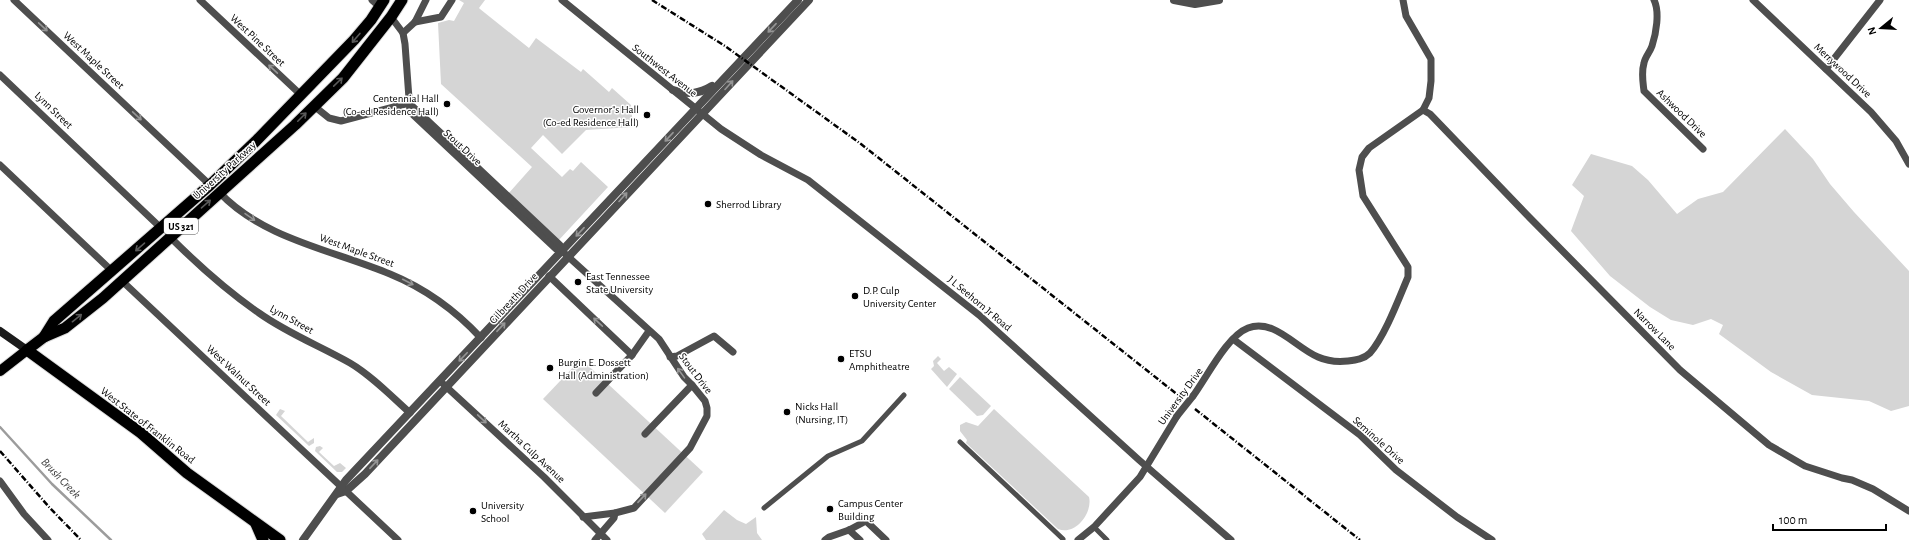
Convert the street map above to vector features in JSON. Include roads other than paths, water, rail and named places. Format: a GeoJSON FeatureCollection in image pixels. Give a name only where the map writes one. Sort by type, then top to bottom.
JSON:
{"type":"FeatureCollection","features":[{"type":"Feature","properties":{"kind":"highway","name":"University Parkway"},"geometry":{"type":"LineString","coordinates":[[44,337],[54,321],[112,271],[219,192],[314,106],[342,78],[391,17],[402,0]]}},
{"type":"Feature","properties":{"kind":"highway","name":"University Parkway"},"geometry":{"type":"LineString","coordinates":[[27,350],[44,337],[65,328],[121,280],[210,185],[354,40],[379,2]]}},
{"type":"Feature","properties":{"kind":"highway"},"geometry":{"type":"LineString","coordinates":[[379,2],[391,17]]}},
{"type":"Feature","properties":{"kind":"highway"},"geometry":{"type":"LineString","coordinates":[[301,95],[314,106]]}},
{"type":"Feature","properties":{"kind":"highway","name":"West State of Franklin Road"},"geometry":{"type":"LineString","coordinates":[[27,350],[141,433],[181,468],[280,540]]}},
{"type":"Feature","properties":{"kind":"highway"},"geometry":{"type":"LineString","coordinates":[[255,523],[263,540]]}},
{"type":"Feature","properties":{"kind":"main road","name":"West State of Franklin Road"},"geometry":{"type":"LineString","coordinates":[[0,331],[27,350]]}},
{"type":"Feature","properties":{"kind":"main road","name":"University Parkway"},"geometry":{"type":"LineString","coordinates":[[0,371],[27,350]]}},
{"type":"Feature","properties":{"kind":"street","name":"West Maple Street"},"geometry":{"type":"LineString","coordinates":[[14,0],[210,185]]}},
{"type":"Feature","properties":{"kind":"street","name":"West Pine Street"},"geometry":{"type":"LineString","coordinates":[[200,0],[301,95]]}},
{"type":"Feature","properties":{"kind":"street"},"geometry":{"type":"LineString","coordinates":[[403,33],[415,22],[426,0]]}},
{"type":"Feature","properties":{"kind":"street"},"geometry":{"type":"LineString","coordinates":[[415,22],[442,17],[452,0]]}},
{"type":"Feature","properties":{"kind":"street","name":"Southwest Avenue"},"geometry":{"type":"LineString","coordinates":[[562,0],[699,111],[719,82],[798,0]]}},
{"type":"Feature","properties":{"kind":"street"},"geometry":{"type":"LineString","coordinates":[[699,111],[809,0]]}},
{"type":"Feature","properties":{"kind":"street"},"geometry":{"type":"LineString","coordinates":[[1174,0],[1195,4],[1219,0]]}},
{"type":"Feature","properties":{"kind":"street"},"geometry":{"type":"LineString","coordinates":[[1232,339],[1248,328],[1264,326],[1274,330],[1318,357],[1334,361],[1354,360],[1362,358],[1371,352],[1399,299],[1408,277],[1408,267],[1363,196],[1359,170],[1362,157],[1369,148],[1423,110],[1430,98],[1432,81],[1431,59],[1406,16],[1403,0]]}},
{"type":"Feature","properties":{"kind":"street","name":"Ashwood Drive"},"geometry":{"type":"LineString","coordinates":[[1654,0],[1656,4],[1656,21],[1652,47],[1644,62],[1642,78],[1644,91],[1703,149]]}},
{"type":"Feature","properties":{"kind":"street","name":"Merrywood Drive"},"geometry":{"type":"LineString","coordinates":[[1753,0],[1871,112],[1903,151],[1909,164]]}},
{"type":"Feature","properties":{"kind":"street"},"geometry":{"type":"LineString","coordinates":[[1826,69],[1880,0]]}},
{"type":"Feature","properties":{"kind":"street"},"geometry":{"type":"LineString","coordinates":[[314,106],[329,118],[341,121],[409,103],[403,33],[391,17]]}},
{"type":"Feature","properties":{"kind":"street","name":"Lynn Street"},"geometry":{"type":"LineString","coordinates":[[0,75],[165,232],[184,252],[242,301],[271,321],[351,363],[369,376],[410,414]]}},
{"type":"Feature","properties":{"kind":"street"},"geometry":{"type":"LineString","coordinates":[[673,90],[684,94],[692,94],[705,90],[719,82]]}},
{"type":"Feature","properties":{"kind":"street","name":"Stout Drive"},"geometry":{"type":"LineString","coordinates":[[409,103],[560,245],[565,254],[659,339],[684,377],[704,401],[707,408],[707,416],[694,441],[634,508],[616,513],[589,515],[583,517]]}},
{"type":"Feature","properties":{"kind":"street","name":"Narrow Lane"},"geometry":{"type":"LineString","coordinates":[[1423,110],[1430,114],[1680,370],[1769,445],[1805,466],[1852,480],[1873,489],[1909,511]]}},
{"type":"Feature","properties":{"kind":"street","name":"Gilbreath Drive"},"geometry":{"type":"LineString","coordinates":[[303,540],[336,494],[365,474],[481,338],[565,254],[699,111]]}},
{"type":"Feature","properties":{"kind":"street","name":"J L Seehorn Jr Road"},"geometry":{"type":"LineString","coordinates":[[699,111],[736,140],[808,180],[979,315],[1147,467],[1231,540]]}},
{"type":"Feature","properties":{"kind":"street"},"geometry":{"type":"LineString","coordinates":[[0,165],[112,271]]}},
{"type":"Feature","properties":{"kind":"street","name":"West Maple Street"},"geometry":{"type":"LineString","coordinates":[[219,192],[236,207],[271,229],[392,274],[424,291],[457,314],[481,338]]}},
{"type":"Feature","properties":{"kind":"street","name":"Gilbreath Drive"},"geometry":{"type":"LineString","coordinates":[[344,488],[410,414],[443,384],[549,276],[565,254]]}},
{"type":"Feature","properties":{"kind":"street"},"geometry":{"type":"LineString","coordinates":[[549,276],[632,355]]}},
{"type":"Feature","properties":{"kind":"street","name":"West Walnut Street"},"geometry":{"type":"LineString","coordinates":[[121,280],[398,540]]}},
{"type":"Feature","properties":{"kind":"street"},"geometry":{"type":"LineString","coordinates":[[596,393],[632,355],[649,331]]}},
{"type":"Feature","properties":{"kind":"street"},"geometry":{"type":"LineString","coordinates":[[670,357],[677,356],[714,336],[733,352]]}},
{"type":"Feature","properties":{"kind":"street","name":"University Drive"},"geometry":{"type":"LineString","coordinates":[[1078,540],[1094,527],[1140,477],[1177,416],[1193,396],[1232,339]]}},
{"type":"Feature","properties":{"kind":"street","name":"Seminole Drive"},"geometry":{"type":"LineString","coordinates":[[1232,339],[1360,435],[1396,470],[1457,516],[1492,540]]}},
{"type":"Feature","properties":{"kind":"street","name":"Martha Culp Avenue"},"geometry":{"type":"LineString","coordinates":[[443,384],[544,477],[607,540]]}},
{"type":"Feature","properties":{"kind":"street"},"geometry":{"type":"LineString","coordinates":[[645,434],[692,385]]}},
{"type":"Feature","properties":{"kind":"street"},"geometry":{"type":"LineString","coordinates":[[764,508],[828,456],[862,441],[904,395]]}},
{"type":"Feature","properties":{"kind":"street"},"geometry":{"type":"LineString","coordinates":[[960,442],[1063,539]]}},
{"type":"Feature","properties":{"kind":"street"},"geometry":{"type":"LineString","coordinates":[[0,481],[24,514],[48,540]]}},
{"type":"Feature","properties":{"kind":"street"},"geometry":{"type":"LineString","coordinates":[[594,540],[614,518],[616,513]]}},
{"type":"Feature","properties":{"kind":"street"},"geometry":{"type":"LineString","coordinates":[[825,540],[866,521],[886,540]]}},
{"type":"Feature","properties":{"kind":"street"},"geometry":{"type":"LineString","coordinates":[[1094,527],[1107,540]]}},
{"type":"Feature","properties":{"kind":"street"},"geometry":{"type":"LineString","coordinates":[[849,530],[860,540]]}},
{"type":"Feature","properties":{"kind":"waterway","name":"Brush Creek"},"geometry":{"type":"LineString","coordinates":[[0,427],[52,484],[111,540]]}},
{"type":"Feature","properties":{"kind":"railway"},"geometry":{"type":"LineString","coordinates":[[652,0],[725,46],[861,144],[1183,399]]}},
{"type":"Feature","properties":{"kind":"railway"},"geometry":{"type":"LineString","coordinates":[[1195,409],[1360,540]]}},
{"type":"Feature","properties":{"kind":"railway"},"geometry":{"type":"LineString","coordinates":[[0,451],[49,507],[81,540]]}},
{"type":"Feature","properties":{"kind":"place","name":"Centennial Hall (Co-ed Residence Hall)"},"geometry":{"type":"Point","coordinates":[447,104]}},
{"type":"Feature","properties":{"kind":"place","name":"Governor\"s Hall (Co-ed Residence Hall)"},"geometry":{"type":"Point","coordinates":[647,115]}},
{"type":"Feature","properties":{"kind":"place","name":"Sherrod Library"},"geometry":{"type":"Point","coordinates":[708,204]}},
{"type":"Feature","properties":{"kind":"place","name":"East Tennessee State University"},"geometry":{"type":"Point","coordinates":[578,282]}},
{"type":"Feature","properties":{"kind":"place","name":"D.P. Culp University Center"},"geometry":{"type":"Point","coordinates":[855,296]}},
{"type":"Feature","properties":{"kind":"place","name":"ETSU Amphitheatre"},"geometry":{"type":"Point","coordinates":[841,359]}},
{"type":"Feature","properties":{"kind":"place","name":"Burgin E. Dossett Hall (Administration)"},"geometry":{"type":"Point","coordinates":[550,368]}},
{"type":"Feature","properties":{"kind":"place","name":"Nicks Hall (Nursing, IT)"},"geometry":{"type":"Point","coordinates":[787,412]}},
{"type":"Feature","properties":{"kind":"place","name":"Campus Center Building"},"geometry":{"type":"Point","coordinates":[830,509]}},
{"type":"Feature","properties":{"kind":"place","name":"University School"},"geometry":{"type":"Point","coordinates":[473,511]}}]}
